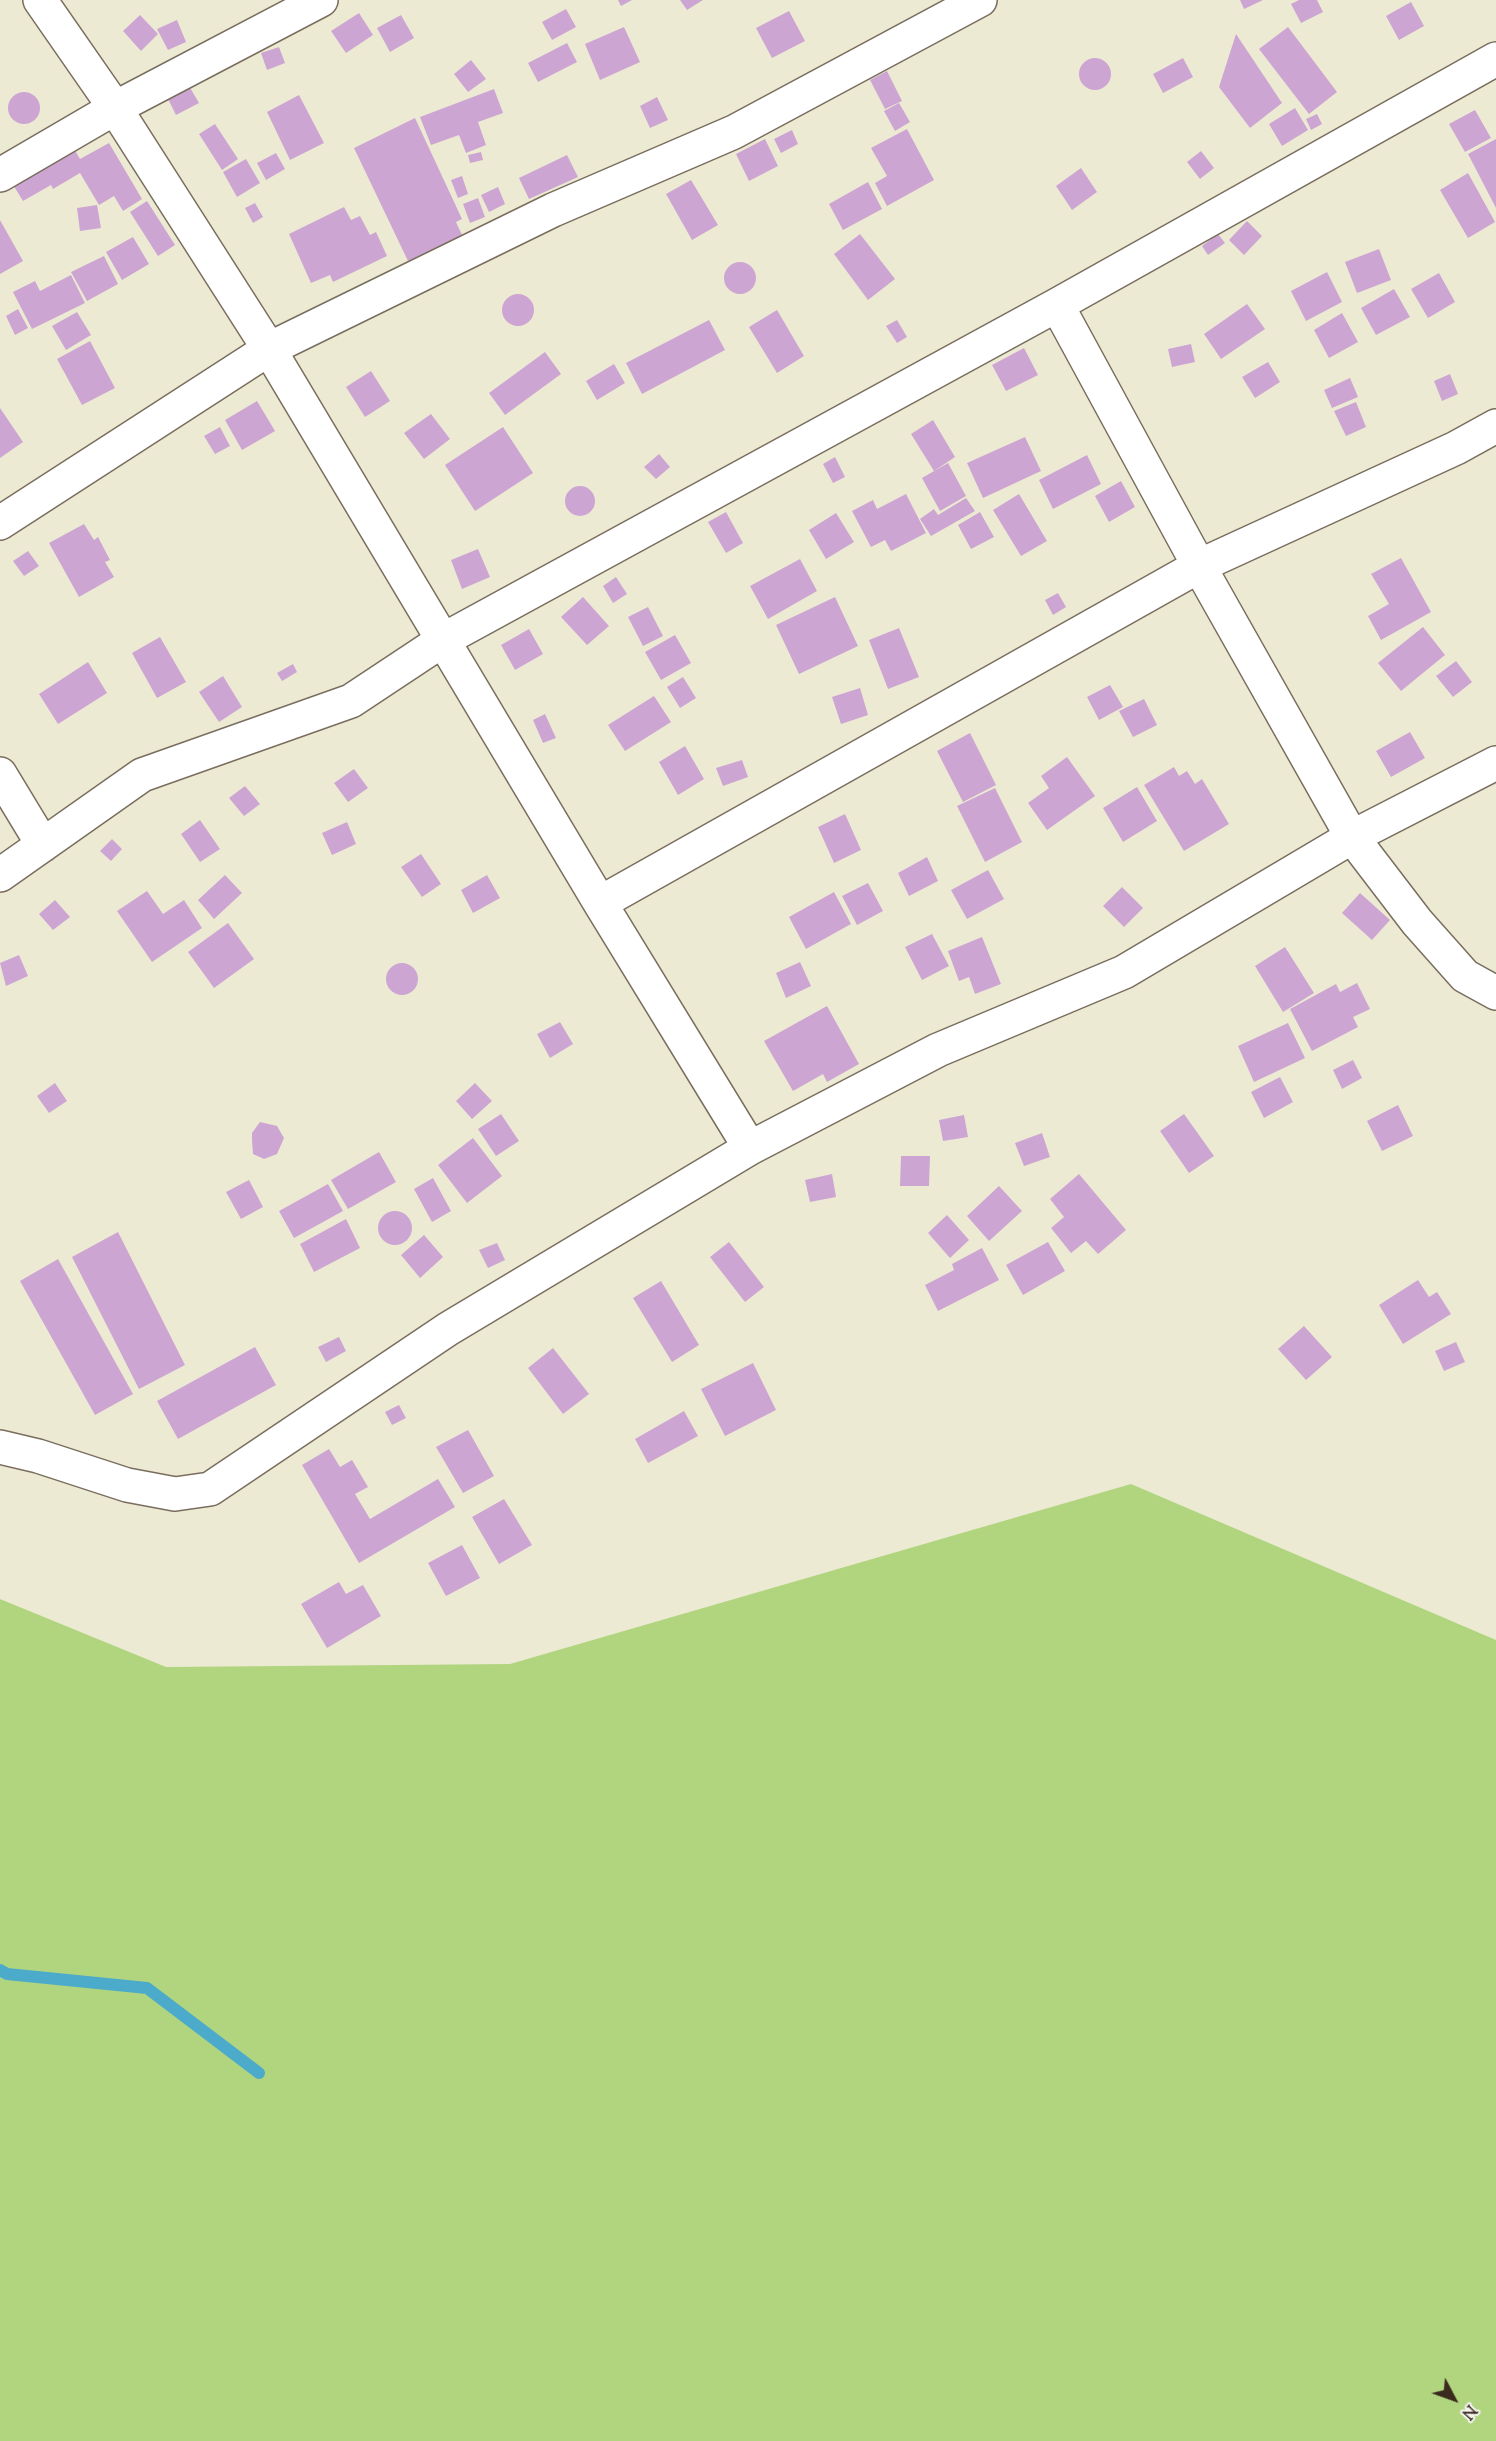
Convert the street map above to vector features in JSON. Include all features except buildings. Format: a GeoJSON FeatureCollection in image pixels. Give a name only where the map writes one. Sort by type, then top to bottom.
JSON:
{"type":"FeatureCollection","features":[{"type":"Feature","properties":{"kind":"street"},"geometry":{"type":"LineString","coordinates":[[40,0],[116,108],[269,349],[600,903],[750,1148]]}},
{"type":"Feature","properties":{"kind":"street"},"geometry":{"type":"LineString","coordinates":[[0,175],[116,108],[321,0]]}},
{"type":"Feature","properties":{"kind":"street"},"geometry":{"type":"LineString","coordinates":[[0,522],[269,349],[553,210],[734,132],[980,0]]}},
{"type":"Feature","properties":{"kind":"street"},"geometry":{"type":"LineString","coordinates":[[0,875],[142,775],[351,701],[443,640],[1057,305],[1496,59]]}},
{"type":"Feature","properties":{"kind":"street"},"geometry":{"type":"LineString","coordinates":[[1057,305],[1199,566],[1352,837],[1417,922],[1465,976],[1496,993]]}},
{"type":"Feature","properties":{"kind":"street"},"geometry":{"type":"LineString","coordinates":[[600,903],[1199,566],[1456,448],[1496,426]]}},
{"type":"Feature","properties":{"kind":"street"},"geometry":{"type":"LineString","coordinates":[[0,1447],[38,1456],[127,1485],[175,1494],[210,1489],[448,1329],[750,1148],[938,1050],[1124,972],[1352,837],[1496,763]]}},
{"type":"Feature","properties":{"kind":"street"},"geometry":{"type":"LineString","coordinates":[[0,774],[43,845]]}},
{"type":"Feature","properties":{"kind":"green space"},"geometry":{"type":"Polygon","coordinates":[[[1131,1484],[1496,1640],[1496,2441],[0,2441],[0,1599],[166,1667],[510,1664],[1131,1484]]]}},
{"type":"Feature","properties":{"kind":"waterway"},"geometry":{"type":"LineString","coordinates":[[0,1970],[7,1974],[147,1988],[259,2073]]}}]}
